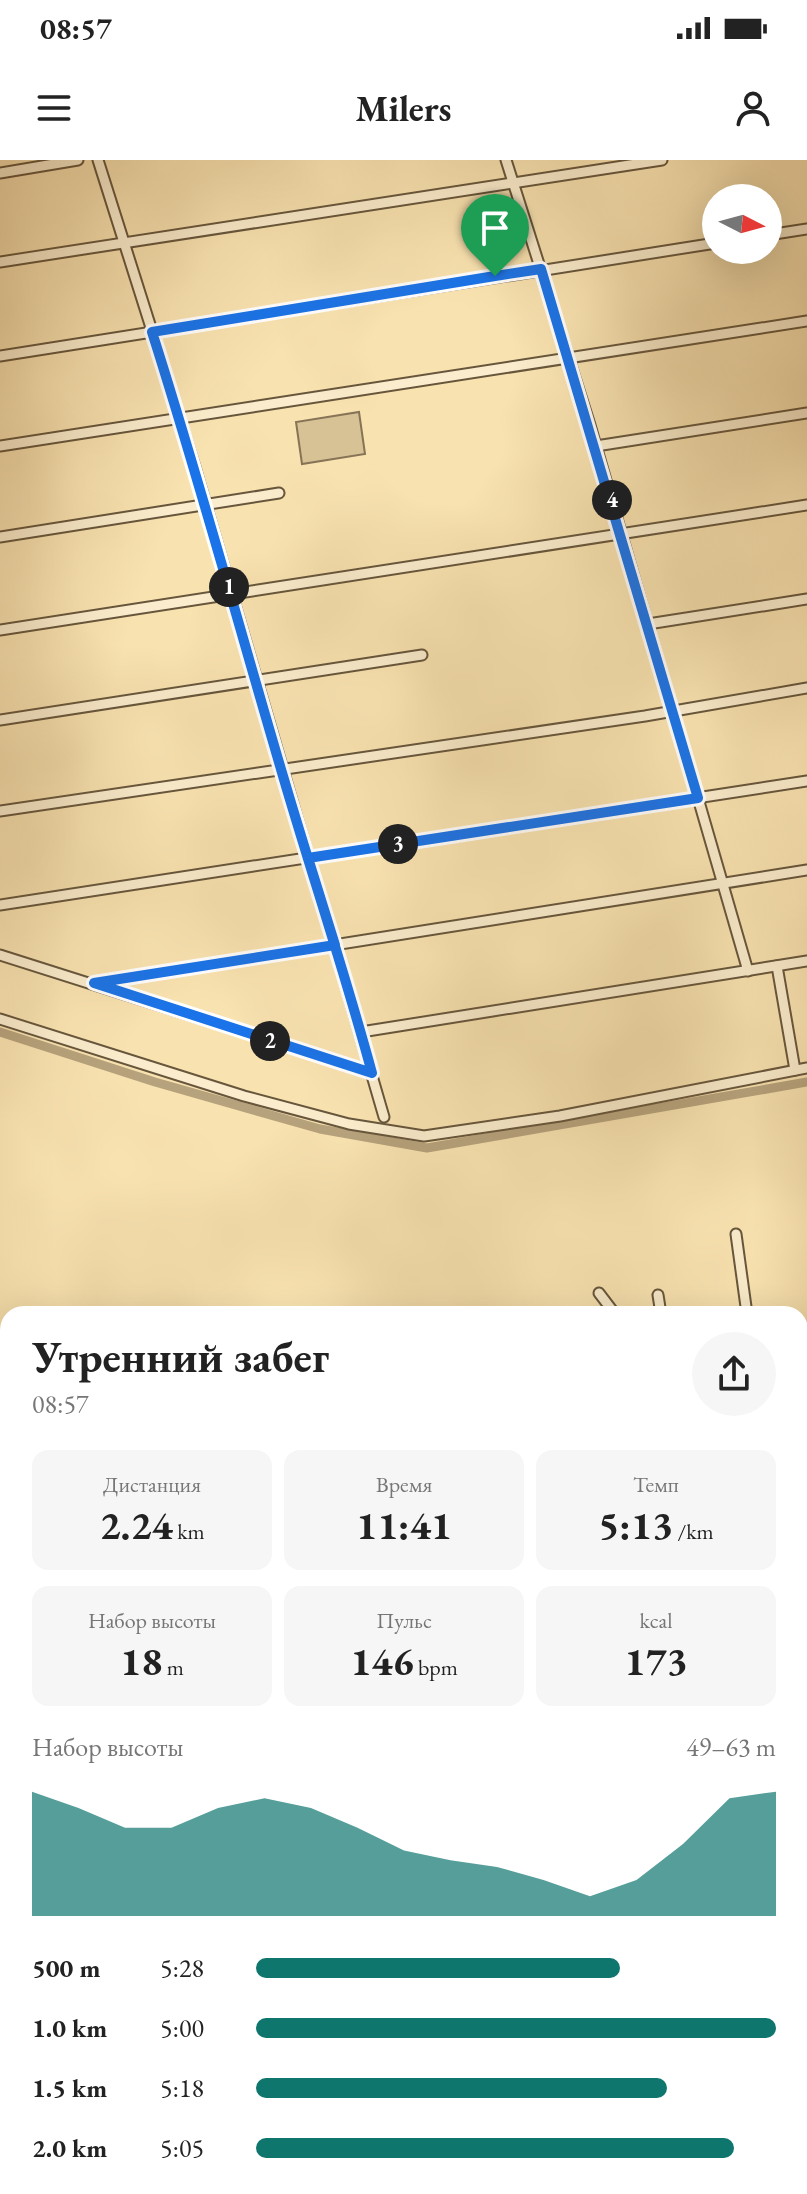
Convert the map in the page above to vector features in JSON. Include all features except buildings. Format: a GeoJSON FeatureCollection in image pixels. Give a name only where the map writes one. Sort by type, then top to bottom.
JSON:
{"type":"FeatureCollection","features":[{"type":"Feature","properties":{"kind":"street"},"geometry":{"type":"LineString","coordinates":[[0,173],[78,160]]}},
{"type":"Feature","properties":{"kind":"street"},"geometry":{"type":"LineString","coordinates":[[98,160],[206,505],[384,1117]]}},
{"type":"Feature","properties":{"kind":"street"},"geometry":{"type":"LineString","coordinates":[[506,160],[596,446],[748,971]]}},
{"type":"Feature","properties":{"kind":"street"},"geometry":{"type":"LineString","coordinates":[[0,262],[662,160]]}},
{"type":"Feature","properties":{"kind":"street"},"geometry":{"type":"LineString","coordinates":[[782,233],[807,229]]}},
{"type":"Feature","properties":{"kind":"street"},"geometry":{"type":"LineString","coordinates":[[0,356],[702,245]]}},
{"type":"Feature","properties":{"kind":"street"},"geometry":{"type":"LineString","coordinates":[[0,446],[807,321]]}},
{"type":"Feature","properties":{"kind":"street"},"geometry":{"type":"LineString","coordinates":[[596,446],[807,413]]}},
{"type":"Feature","properties":{"kind":"street"},"geometry":{"type":"LineString","coordinates":[[0,537],[279,493]]}},
{"type":"Feature","properties":{"kind":"street"},"geometry":{"type":"LineString","coordinates":[[0,630],[807,505]]}},
{"type":"Feature","properties":{"kind":"street"},"geometry":{"type":"LineString","coordinates":[[648,624],[807,599]]}},
{"type":"Feature","properties":{"kind":"street"},"geometry":{"type":"LineString","coordinates":[[0,720],[422,655]]}},
{"type":"Feature","properties":{"kind":"street"},"geometry":{"type":"LineString","coordinates":[[0,811],[673,711],[807,688]]}},
{"type":"Feature","properties":{"kind":"street"},"geometry":{"type":"LineString","coordinates":[[0,905],[807,781]]}},
{"type":"Feature","properties":{"kind":"street"},"geometry":{"type":"LineString","coordinates":[[94,983],[807,870]]}},
{"type":"Feature","properties":{"kind":"street"},"geometry":{"type":"LineString","coordinates":[[0,955],[372,1073]]}},
{"type":"Feature","properties":{"kind":"street"},"geometry":{"type":"LineString","coordinates":[[361,1032],[807,961]]}},
{"type":"Feature","properties":{"kind":"street"},"geometry":{"type":"LineString","coordinates":[[777,966],[795,1070]]}},
{"type":"Feature","properties":{"kind":"street"},"geometry":{"type":"LineString","coordinates":[[0,1019],[244,1096],[349,1124],[424,1136],[560,1116],[807,1068]]}},
{"type":"Feature","properties":{"kind":"street"},"geometry":{"type":"LineString","coordinates":[[736,1234],[746,1306]]}},
{"type":"Feature","properties":{"kind":"street"},"geometry":{"type":"LineString","coordinates":[[599,1293],[609,1306]]}},
{"type":"Feature","properties":{"kind":"street"},"geometry":{"type":"LineString","coordinates":[[658,1295],[660,1306]]}},
{"type":"Feature","properties":{"kind":"shaded area"},"geometry":{"type":"Polygon","coordinates":[[[359,412],[365,454],[302,464],[296,422],[359,412]]]}},
{"type":"Feature","properties":{"kind":"waterway"},"geometry":{"type":"LineString","coordinates":[[0,1032],[155,1082],[320,1129],[427,1148],[807,1082]]}},
{"type":"Feature","properties":{"kind":"route"},"geometry":{"type":"LineString","coordinates":[[495,276],[152,332],[195,467],[255,681],[298,826],[308,858],[351,993],[372,1073],[94,983],[335,945],[308,858],[698,798],[541,269],[495,276]]}}]}
